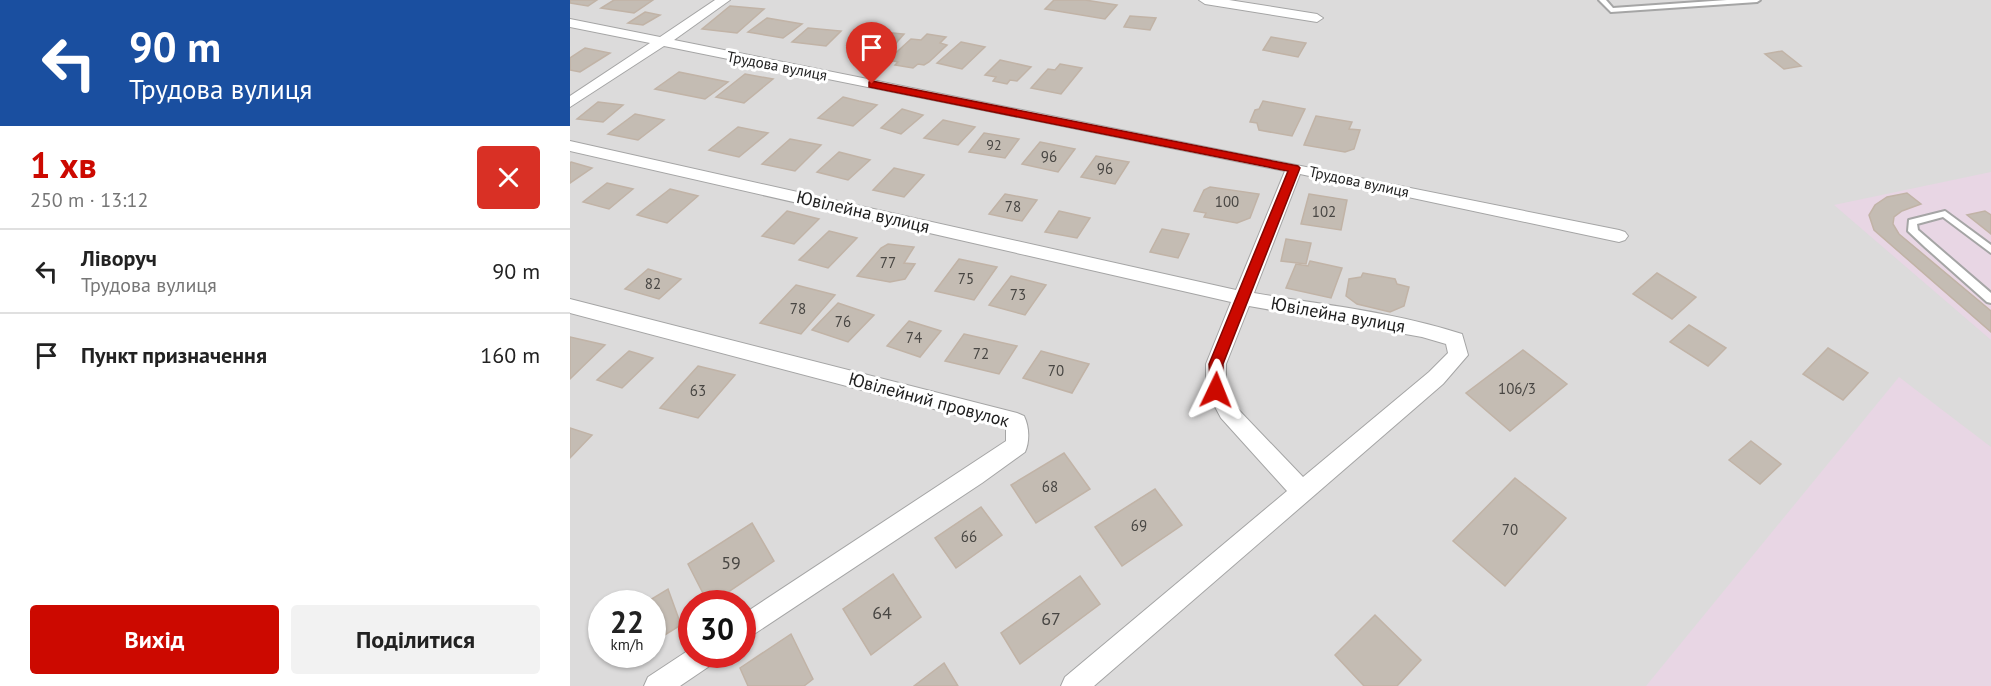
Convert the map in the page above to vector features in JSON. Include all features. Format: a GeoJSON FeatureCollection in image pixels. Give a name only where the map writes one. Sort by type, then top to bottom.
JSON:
{"type":"FeatureCollection","features":[{"type":"Feature","properties":{"kind":"street"},"geometry":{"type":"LineString","coordinates":[[570,103],[724,0]]}},
{"type":"Feature","properties":{"kind":"street"},"geometry":{"type":"LineString","coordinates":[[1205,0],[1317,18]]}},
{"type":"Feature","properties":{"kind":"street","name":"Трудова вулиця"},"geometry":{"type":"LineString","coordinates":[[570,23],[1294,168],[1619,236]]}},
{"type":"Feature","properties":{"kind":"street","name":"Ювілейна вулиця"},"geometry":{"type":"LineString","coordinates":[[570,146],[1243,298],[1422,330],[1455,339],[1458,354],[1436,378],[1074,686]]}},
{"type":"Feature","properties":{"kind":"street"},"geometry":{"type":"LineString","coordinates":[[1294,168],[1216,364],[1216,390],[1228,412],[1302,491]]}},
{"type":"Feature","properties":{"kind":"street","name":"Ювілейний провулок"},"geometry":{"type":"LineString","coordinates":[[570,306],[1017,422],[1017,446],[756,621]]}},
{"type":"Feature","properties":{"kind":"street"},"geometry":{"type":"LineString","coordinates":[[657,686],[684,668]]}},
{"type":"Feature","properties":{"kind":"lane"},"geometry":{"type":"LineString","coordinates":[[1602,0],[1611,10],[1757,0]]}},
{"type":"Feature","properties":{"kind":"lane"},"geometry":{"type":"LineString","coordinates":[[1991,249],[1945,214],[1912,222],[1913,231],[1991,299]]}},
{"type":"Feature","properties":{"kind":"shaded area"},"geometry":{"type":"Polygon","coordinates":[[[570,0],[1991,0],[1991,686],[570,686],[570,0]]]}},
{"type":"Feature","properties":{"kind":"shaded area"},"geometry":{"type":"Polygon","coordinates":[[[1991,172],[1991,340],[1834,205],[1991,172]]]}},
{"type":"Feature","properties":{"kind":"shaded area"},"geometry":{"type":"Polygon","coordinates":[[[1899,377],[1991,447],[1991,686],[1646,686],[1899,377]]]}},
{"type":"Feature","properties":{"kind":"building"},"geometry":{"type":"Polygon","coordinates":[[[570,0],[597,0],[588,6],[570,3],[570,0]]]}},
{"type":"Feature","properties":{"kind":"building"},"geometry":{"type":"Polygon","coordinates":[[[614,0],[653,0],[634,13],[601,8],[614,0]]]}},
{"type":"Feature","properties":{"kind":"building"},"geometry":{"type":"Polygon","coordinates":[[[1054,0],[1085,0],[1117,5],[1105,19],[1045,9],[1054,0]]]}},
{"type":"Feature","properties":{"kind":"building"},"geometry":{"type":"Polygon","coordinates":[[[730,6],[764,9],[737,33],[702,29],[730,6]]]}},
{"type":"Feature","properties":{"kind":"building"},"geometry":{"type":"Polygon","coordinates":[[[645,12],[660,15],[643,25],[628,23],[645,12]]]}},
{"type":"Feature","properties":{"kind":"building"},"geometry":{"type":"Polygon","coordinates":[[[1130,16],[1156,18],[1150,30],[1124,27],[1130,16]]]}},
{"type":"Feature","properties":{"kind":"building"},"geometry":{"type":"Polygon","coordinates":[[[767,18],[802,24],[783,38],[748,32],[767,18]]]}},
{"type":"Feature","properties":{"kind":"building"},"geometry":{"type":"Polygon","coordinates":[[[808,28],[841,31],[826,46],[792,42],[808,28]]]}},
{"type":"Feature","properties":{"kind":"building"},"geometry":{"type":"Polygon","coordinates":[[[862,30],[904,34],[890,50],[847,45],[862,30]]]}},
{"type":"Feature","properties":{"kind":"building"},"geometry":{"type":"Polygon","coordinates":[[[927,34],[946,37],[940,43],[947,45],[929,62],[924,65],[918,64],[913,68],[895,65],[898,62],[888,60],[911,39],[921,40],[927,34]]]}},
{"type":"Feature","properties":{"kind":"building"},"geometry":{"type":"Polygon","coordinates":[[[1271,37],[1306,43],[1298,57],[1263,50],[1271,37]]]}},
{"type":"Feature","properties":{"kind":"building"},"geometry":{"type":"Polygon","coordinates":[[[961,42],[985,47],[962,69],[937,63],[961,42]]]}},
{"type":"Feature","properties":{"kind":"building"},"geometry":{"type":"Polygon","coordinates":[[[585,48],[610,53],[580,72],[570,70],[570,58],[585,48]]]}},
{"type":"Feature","properties":{"kind":"building"},"geometry":{"type":"Polygon","coordinates":[[[1782,51],[1801,66],[1784,69],[1765,54],[1782,51]]]}},
{"type":"Feature","properties":{"kind":"building"},"geometry":{"type":"Polygon","coordinates":[[[1000,60],[1031,67],[1017,81],[1010,80],[1007,84],[993,81],[996,77],[985,75],[1000,60]]]}},
{"type":"Feature","properties":{"kind":"building"},"geometry":{"type":"Polygon","coordinates":[[[1060,64],[1082,68],[1061,94],[1031,88],[1048,69],[1055,70],[1060,64]]]}},
{"type":"Feature","properties":{"kind":"building"},"geometry":{"type":"Polygon","coordinates":[[[679,72],[728,82],[705,99],[655,89],[679,72]]]}},
{"type":"Feature","properties":{"kind":"building"},"geometry":{"type":"Polygon","coordinates":[[[745,74],[773,79],[744,103],[716,97],[745,74]]]}},
{"type":"Feature","properties":{"kind":"building"},"geometry":{"type":"Polygon","coordinates":[[[843,97],[877,105],[853,126],[818,118],[843,97]]]}},
{"type":"Feature","properties":{"kind":"building"},"geometry":{"type":"Polygon","coordinates":[[[1263,101],[1305,109],[1292,136],[1259,130],[1257,123],[1250,122],[1255,110],[1259,109],[1263,101]]]}},
{"type":"Feature","properties":{"kind":"building"},"geometry":{"type":"Polygon","coordinates":[[[598,102],[623,105],[603,122],[577,119],[598,102]]]}},
{"type":"Feature","properties":{"kind":"building"},"geometry":{"type":"Polygon","coordinates":[[[902,109],[923,115],[901,134],[881,128],[902,109]]]}},
{"type":"Feature","properties":{"kind":"building"},"geometry":{"type":"Polygon","coordinates":[[[635,114],[664,120],[638,140],[608,134],[635,114]]]}},
{"type":"Feature","properties":{"kind":"building"},"geometry":{"type":"Polygon","coordinates":[[[1316,116],[1352,122],[1349,129],[1360,130],[1354,149],[1345,152],[1304,145],[1316,116]]]}},
{"type":"Feature","properties":{"kind":"building"},"geometry":{"type":"Polygon","coordinates":[[[943,120],[975,127],[958,145],[924,138],[943,120]]]}},
{"type":"Feature","properties":{"kind":"building"},"geometry":{"type":"Polygon","coordinates":[[[738,127],[768,133],[739,157],[709,150],[738,127]]]}},
{"type":"Feature","properties":{"kind":"building"},"geometry":{"type":"Polygon","coordinates":[[[984,133],[1019,139],[1005,158],[969,152],[984,133]]]}},
{"type":"Feature","properties":{"kind":"building"},"geometry":{"type":"Polygon","coordinates":[[[790,139],[821,145],[795,171],[762,164],[790,139]]]}},
{"type":"Feature","properties":{"kind":"building"},"geometry":{"type":"Polygon","coordinates":[[[1040,142],[1075,149],[1058,172],[1022,164],[1040,142]]]}},
{"type":"Feature","properties":{"kind":"building"},"geometry":{"type":"Polygon","coordinates":[[[839,152],[870,160],[848,180],[817,172],[839,152]]]}},
{"type":"Feature","properties":{"kind":"building"},"geometry":{"type":"Polygon","coordinates":[[[1096,156],[1129,162],[1115,184],[1081,177],[1096,156]]]}},
{"type":"Feature","properties":{"kind":"building"},"geometry":{"type":"Polygon","coordinates":[[[571,162],[592,168],[570,183],[571,162]]]}},
{"type":"Feature","properties":{"kind":"building"},"geometry":{"type":"Polygon","coordinates":[[[894,168],[924,175],[904,197],[873,190],[894,168]]]}},
{"type":"Feature","properties":{"kind":"building"},"geometry":{"type":"Polygon","coordinates":[[[607,183],[633,189],[609,209],[583,202],[607,183]]]}},
{"type":"Feature","properties":{"kind":"building"},"geometry":{"type":"Polygon","coordinates":[[[1210,187],[1259,194],[1250,218],[1237,223],[1204,217],[1206,213],[1194,211],[1204,190],[1210,187]]]}},
{"type":"Feature","properties":{"kind":"building"},"geometry":{"type":"Polygon","coordinates":[[[670,189],[698,196],[667,223],[637,215],[670,189]]]}},
{"type":"Feature","properties":{"kind":"building"},"geometry":{"type":"Polygon","coordinates":[[[1907,193],[1921,204],[1902,211],[1894,217],[1893,224],[1899,234],[1991,311],[1991,332],[1874,230],[1869,215],[1875,205],[1887,197],[1907,193]]]}},
{"type":"Feature","properties":{"kind":"building"},"geometry":{"type":"Polygon","coordinates":[[[1005,194],[1037,200],[1022,221],[989,214],[1005,194]]]}},
{"type":"Feature","properties":{"kind":"building"},"geometry":{"type":"Polygon","coordinates":[[[1309,194],[1347,200],[1341,230],[1301,224],[1309,194]]]}},
{"type":"Feature","properties":{"kind":"building"},"geometry":{"type":"Polygon","coordinates":[[[787,211],[819,219],[794,244],[762,236],[787,211]]]}},
{"type":"Feature","properties":{"kind":"building"},"geometry":{"type":"Polygon","coordinates":[[[1059,211],[1090,218],[1077,238],[1045,232],[1059,211]]]}},
{"type":"Feature","properties":{"kind":"building"},"geometry":{"type":"Polygon","coordinates":[[[1985,211],[1991,215],[1991,234],[1967,215],[1985,211]]]}},
{"type":"Feature","properties":{"kind":"building"},"geometry":{"type":"Polygon","coordinates":[[[1162,229],[1189,234],[1178,258],[1150,252],[1162,229]]]}},
{"type":"Feature","properties":{"kind":"building"},"geometry":{"type":"Polygon","coordinates":[[[829,231],[857,238],[828,268],[799,260],[829,231]]]}},
{"type":"Feature","properties":{"kind":"building"},"geometry":{"type":"Polygon","coordinates":[[[1286,239],[1311,243],[1306,264],[1281,261],[1286,239]]]}},
{"type":"Feature","properties":{"kind":"building"},"geometry":{"type":"Polygon","coordinates":[[[888,244],[914,247],[904,263],[915,264],[905,279],[890,282],[857,276],[881,248],[888,244]]]}},
{"type":"Feature","properties":{"kind":"building"},"geometry":{"type":"Polygon","coordinates":[[[959,259],[997,267],[974,300],[935,291],[959,259]]]}},
{"type":"Feature","properties":{"kind":"building"},"geometry":{"type":"Polygon","coordinates":[[[1310,261],[1342,268],[1331,298],[1286,288],[1296,264],[1308,266],[1310,261]]]}},
{"type":"Feature","properties":{"kind":"building"},"geometry":{"type":"Polygon","coordinates":[[[648,269],[681,279],[659,299],[625,289],[648,269]]]}},
{"type":"Feature","properties":{"kind":"building"},"geometry":{"type":"Polygon","coordinates":[[[1363,273],[1395,279],[1397,284],[1409,287],[1404,306],[1390,312],[1357,304],[1346,296],[1349,279],[1361,277],[1363,273]]]}},
{"type":"Feature","properties":{"kind":"building"},"geometry":{"type":"Polygon","coordinates":[[[1657,273],[1696,297],[1672,319],[1633,294],[1657,273]]]}},
{"type":"Feature","properties":{"kind":"building"},"geometry":{"type":"Polygon","coordinates":[[[1011,276],[1046,285],[1025,315],[989,305],[1011,276]]]}},
{"type":"Feature","properties":{"kind":"building"},"geometry":{"type":"Polygon","coordinates":[[[796,285],[835,295],[801,334],[760,323],[796,285]]]}},
{"type":"Feature","properties":{"kind":"building"},"geometry":{"type":"Polygon","coordinates":[[[838,303],[874,315],[848,342],[812,330],[838,303]]]}},
{"type":"Feature","properties":{"kind":"building"},"geometry":{"type":"Polygon","coordinates":[[[909,321],[941,331],[920,357],[887,346],[909,321]]]}},
{"type":"Feature","properties":{"kind":"building"},"geometry":{"type":"Polygon","coordinates":[[[1689,325],[1726,348],[1708,366],[1670,342],[1689,325]]]}},
{"type":"Feature","properties":{"kind":"building"},"geometry":{"type":"Polygon","coordinates":[[[964,334],[1017,346],[999,374],[945,361],[964,334]]]}},
{"type":"Feature","properties":{"kind":"building"},"geometry":{"type":"Polygon","coordinates":[[[570,337],[605,345],[570,379],[570,337]]]}},
{"type":"Feature","properties":{"kind":"building"},"geometry":{"type":"Polygon","coordinates":[[[1828,348],[1868,373],[1843,400],[1803,374],[1828,348]]]}},
{"type":"Feature","properties":{"kind":"building"},"geometry":{"type":"Polygon","coordinates":[[[1523,350],[1567,384],[1510,431],[1466,393],[1523,350]]]}},
{"type":"Feature","properties":{"kind":"building"},"geometry":{"type":"Polygon","coordinates":[[[629,351],[653,358],[622,388],[597,380],[629,351]]]}},
{"type":"Feature","properties":{"kind":"building"},"geometry":{"type":"Polygon","coordinates":[[[1041,351],[1089,364],[1072,393],[1023,378],[1041,351]]]}},
{"type":"Feature","properties":{"kind":"building"},"geometry":{"type":"Polygon","coordinates":[[[698,366],[735,375],[698,418],[660,408],[698,366]]]}},
{"type":"Feature","properties":{"kind":"building"},"geometry":{"type":"Polygon","coordinates":[[[570,428],[592,435],[570,458],[570,428]]]}},
{"type":"Feature","properties":{"kind":"building"},"geometry":{"type":"Polygon","coordinates":[[[1751,441],[1781,464],[1760,484],[1729,460],[1751,441]]]}},
{"type":"Feature","properties":{"kind":"building"},"geometry":{"type":"Polygon","coordinates":[[[1064,453],[1090,489],[1036,523],[1011,485],[1064,453]]]}},
{"type":"Feature","properties":{"kind":"building"},"geometry":{"type":"Polygon","coordinates":[[[1515,478],[1566,518],[1505,586],[1453,541],[1515,478]]]}},
{"type":"Feature","properties":{"kind":"building"},"geometry":{"type":"Polygon","coordinates":[[[1155,489],[1182,525],[1122,566],[1095,527],[1155,489]]]}},
{"type":"Feature","properties":{"kind":"building"},"geometry":{"type":"Polygon","coordinates":[[[981,507],[1002,535],[956,568],[935,538],[981,507]]]}},
{"type":"Feature","properties":{"kind":"building"},"geometry":{"type":"Polygon","coordinates":[[[752,523],[774,561],[731,590],[701,590],[688,564],[752,523]]]}},
{"type":"Feature","properties":{"kind":"building"},"geometry":{"type":"Polygon","coordinates":[[[893,574],[921,617],[871,655],[843,609],[893,574]]]}},
{"type":"Feature","properties":{"kind":"building"},"geometry":{"type":"Polygon","coordinates":[[[1080,576],[1100,604],[1020,664],[1001,633],[1080,576]]]}},
{"type":"Feature","properties":{"kind":"building"},"geometry":{"type":"Polygon","coordinates":[[[668,589],[678,617],[678,627],[666,634],[666,590],[668,589]]]}},
{"type":"Feature","properties":{"kind":"building"},"geometry":{"type":"Polygon","coordinates":[[[1375,615],[1421,660],[1397,686],[1364,686],[1335,655],[1375,615]]]}},
{"type":"Feature","properties":{"kind":"building"},"geometry":{"type":"Polygon","coordinates":[[[791,634],[813,679],[804,686],[748,686],[740,668],[756,668],[756,657],[791,634]]]}},
{"type":"Feature","properties":{"kind":"building"},"geometry":{"type":"Polygon","coordinates":[[[944,663],[958,686],[914,686],[944,663]]]}},
{"type":"Feature","properties":{"kind":"route"},"geometry":{"type":"LineString","coordinates":[[872,84],[1294,168],[1216,364],[1216,390]]}}]}
